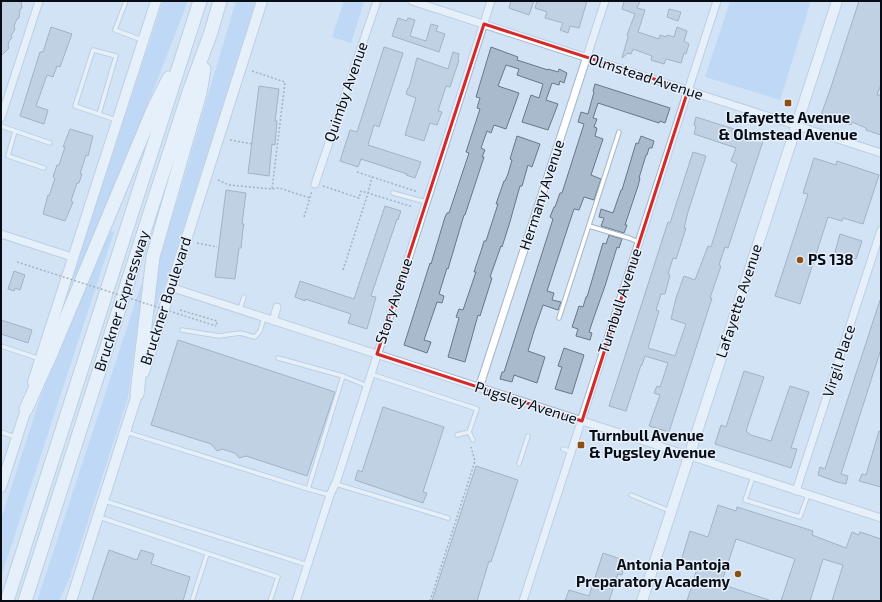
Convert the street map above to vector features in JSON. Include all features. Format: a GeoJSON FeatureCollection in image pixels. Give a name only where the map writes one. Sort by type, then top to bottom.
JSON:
{"type":"FeatureCollection","features":[{"type":"Feature","properties":{"kind":"highway","name":"Bruckner Expressway"},"geometry":{"type":"LineString","coordinates":[[7,601],[200,1]]}},
{"type":"Feature","properties":{"kind":"highway","name":"Bruckner Expressway"},"geometry":{"type":"LineString","coordinates":[[25,601],[189,92],[211,32],[220,1]]}},
{"type":"Feature","properties":{"kind":"highway"},"geometry":{"type":"LineString","coordinates":[[137,394],[153,257],[200,93],[211,32]]}},
{"type":"Feature","properties":{"kind":"highway"},"geometry":{"type":"LineString","coordinates":[[26,409],[56,342],[153,110],[189,39]]}},
{"type":"Feature","properties":{"kind":"main road"},"geometry":{"type":"LineString","coordinates":[[1,487],[4,467],[17,438],[72,257],[156,1]]}},
{"type":"Feature","properties":{"kind":"main road","name":"Bruckner Boulevard"},"geometry":{"type":"LineString","coordinates":[[71,601],[262,1]]}},
{"type":"Feature","properties":{"kind":"main road","name":"Lafayette Avenue"},"geometry":{"type":"LineString","coordinates":[[642,601],[836,1]]}},
{"type":"Feature","properties":{"kind":"street"},"geometry":{"type":"LineString","coordinates":[[1,118],[39,1]]}},
{"type":"Feature","properties":{"kind":"street","name":"Quimby Avenue"},"geometry":{"type":"LineString","coordinates":[[315,184],[377,1]]}},
{"type":"Feature","properties":{"kind":"street","name":"Olmstead Avenue"},"geometry":{"type":"LineString","coordinates":[[412,1],[881,153]]}},
{"type":"Feature","properties":{"kind":"street","name":"Story Avenue"},"geometry":{"type":"LineString","coordinates":[[296,601],[330,495],[336,484],[492,1]]}},
{"type":"Feature","properties":{"kind":"street","name":"Hermany Avenue"},"geometry":{"type":"LineString","coordinates":[[479,388],[605,1]]}},
{"type":"Feature","properties":{"kind":"street","name":"Turnbull Avenue"},"geometry":{"type":"LineString","coordinates":[[523,601],[717,1]]}},
{"type":"Feature","properties":{"kind":"street","name":"Virgil Place"},"geometry":{"type":"LineString","coordinates":[[796,491],[881,230]]}},
{"type":"Feature","properties":{"kind":"street"},"geometry":{"type":"LineString","coordinates":[[1,234],[72,257]]}},
{"type":"Feature","properties":{"kind":"street","name":"Pugsley Avenue"},"geometry":{"type":"LineString","coordinates":[[170,287],[881,518]]}},
{"type":"Feature","properties":{"kind":"street"},"geometry":{"type":"LineString","coordinates":[[273,321],[277,307]]}},
{"type":"Feature","properties":{"kind":"lane"},"geometry":{"type":"LineString","coordinates":[[126,1],[115,30],[143,40]]}},
{"type":"Feature","properties":{"kind":"lane"},"geometry":{"type":"LineString","coordinates":[[99,114],[116,56],[93,50],[75,106],[99,114],[117,120]]}},
{"type":"Feature","properties":{"kind":"lane"},"geometry":{"type":"LineString","coordinates":[[1,126],[50,143]]}},
{"type":"Feature","properties":{"kind":"lane"},"geometry":{"type":"LineString","coordinates":[[15,131],[8,156],[44,168]]}},
{"type":"Feature","properties":{"kind":"lane"},"geometry":{"type":"LineString","coordinates":[[559,318],[619,132]]}},
{"type":"Feature","properties":{"kind":"lane"},"geometry":{"type":"LineString","coordinates":[[393,193],[426,202]]}},
{"type":"Feature","properties":{"kind":"lane"},"geometry":{"type":"LineString","coordinates":[[589,226],[639,242]]}},
{"type":"Feature","properties":{"kind":"lane"},"geometry":{"type":"LineString","coordinates":[[240,309],[244,297]]}},
{"type":"Feature","properties":{"kind":"lane"},"geometry":{"type":"LineString","coordinates":[[182,330],[219,336],[240,333],[255,337],[260,331],[264,318]]}},
{"type":"Feature","properties":{"kind":"lane"},"geometry":{"type":"LineString","coordinates":[[1,346],[40,359]]}},
{"type":"Feature","properties":{"kind":"lane"},"geometry":{"type":"LineString","coordinates":[[278,358],[343,376],[367,386]]}},
{"type":"Feature","properties":{"kind":"lane"},"geometry":{"type":"LineString","coordinates":[[371,374],[477,409],[469,432],[473,440]]}},
{"type":"Feature","properties":{"kind":"lane"},"geometry":{"type":"LineString","coordinates":[[308,488],[343,376]]}},
{"type":"Feature","properties":{"kind":"lane"},"geometry":{"type":"LineString","coordinates":[[1,432],[17,438]]}},
{"type":"Feature","properties":{"kind":"lane"},"geometry":{"type":"LineString","coordinates":[[125,432],[330,495]]}},
{"type":"Feature","properties":{"kind":"lane"},"geometry":{"type":"LineString","coordinates":[[457,436],[469,432]]}},
{"type":"Feature","properties":{"kind":"lane"},"geometry":{"type":"LineString","coordinates":[[519,464],[528,436]]}},
{"type":"Feature","properties":{"kind":"lane"},"geometry":{"type":"LineString","coordinates":[[563,449],[572,452]]}},
{"type":"Feature","properties":{"kind":"lane"},"geometry":{"type":"LineString","coordinates":[[753,476],[745,500],[800,517],[808,495]]}},
{"type":"Feature","properties":{"kind":"lane"},"geometry":{"type":"LineString","coordinates":[[336,484],[448,518]]}},
{"type":"Feature","properties":{"kind":"lane"},"geometry":{"type":"LineString","coordinates":[[631,495],[671,511]]}},
{"type":"Feature","properties":{"kind":"lane"},"geometry":{"type":"LineString","coordinates":[[103,501],[308,565]]}},
{"type":"Feature","properties":{"kind":"lane"},"geometry":{"type":"LineString","coordinates":[[98,517],[278,577],[270,601]]}},
{"type":"Feature","properties":{"kind":"lane"},"geometry":{"type":"LineString","coordinates":[[192,601],[206,554]]}},
{"type":"Feature","properties":{"kind":"path"},"geometry":{"type":"LineString","coordinates":[[252,71],[285,82],[272,189]]}},
{"type":"Feature","properties":{"kind":"path"},"geometry":{"type":"LineString","coordinates":[[280,126],[284,127]]}},
{"type":"Feature","properties":{"kind":"path"},"geometry":{"type":"LineString","coordinates":[[230,140],[252,144]]}},
{"type":"Feature","properties":{"kind":"path"},"geometry":{"type":"LineString","coordinates":[[357,172],[418,192]]}},
{"type":"Feature","properties":{"kind":"path"},"geometry":{"type":"LineString","coordinates":[[343,270],[372,177]]}},
{"type":"Feature","properties":{"kind":"path"},"geometry":{"type":"LineString","coordinates":[[218,180],[228,185],[272,189],[279,188],[310,198]]}},
{"type":"Feature","properties":{"kind":"path"},"geometry":{"type":"LineString","coordinates":[[304,217],[315,184]]}},
{"type":"Feature","properties":{"kind":"path"},"geometry":{"type":"LineString","coordinates":[[323,186],[359,198],[361,191],[413,207]]}},
{"type":"Feature","properties":{"kind":"path"},"geometry":{"type":"LineString","coordinates":[[197,243],[216,248]]}},
{"type":"Feature","properties":{"kind":"path"},"geometry":{"type":"LineString","coordinates":[[17,262],[216,326],[217,321],[180,310]]}},
{"type":"Feature","properties":{"kind":"path"},"geometry":{"type":"LineString","coordinates":[[430,601],[475,461],[471,447]]}},
{"type":"Feature","properties":{"kind":"highlighted area"},"geometry":{"type":"Polygon","coordinates":[[[484,24],[688,90],[582,421],[377,354],[484,24]]]}},
{"type":"Feature","properties":{"kind":"shaded area"},"geometry":{"type":"Polygon","coordinates":[[[163,1],[188,1],[146,109],[85,257],[68,290],[163,1]]]}},
{"type":"Feature","properties":{"kind":"shaded area"},"geometry":{"type":"Polygon","coordinates":[[[236,1],[256,1],[168,276],[152,319],[150,310],[160,253],[178,199],[236,1]]]}},
{"type":"Feature","properties":{"kind":"shaded area"},"geometry":{"type":"Polygon","coordinates":[[[344,1],[364,2],[351,43],[332,37],[344,1]]]}},
{"type":"Feature","properties":{"kind":"shaded area"},"geometry":{"type":"Polygon","coordinates":[[[730,1],[811,1],[780,100],[705,77],[730,1]]]}},
{"type":"Feature","properties":{"kind":"shaded area"},"geometry":{"type":"Polygon","coordinates":[[[109,231],[114,232],[1,577],[1,519],[41,395],[109,231]]]}},
{"type":"Feature","properties":{"kind":"shaded area"},"geometry":{"type":"Polygon","coordinates":[[[141,285],[143,286],[128,397],[70,577],[59,601],[37,601],[141,285]]]}},
{"type":"Feature","properties":{"kind":"building"},"geometry":{"type":"Polygon","coordinates":[[[1,1],[21,1],[22,8],[20,9],[19,18],[14,26],[15,29],[11,36],[12,38],[9,41],[9,48],[1,56],[1,1]]]}},
{"type":"Feature","properties":{"kind":"building"},"geometry":{"type":"Polygon","coordinates":[[[511,1],[534,1],[529,15],[509,8],[511,1]]]}},
{"type":"Feature","properties":{"kind":"building"},"geometry":{"type":"Polygon","coordinates":[[[537,1],[587,1],[579,28],[570,26],[568,33],[560,30],[563,23],[545,18],[547,12],[535,8],[537,1]]]}},
{"type":"Feature","properties":{"kind":"building"},"geometry":{"type":"Polygon","coordinates":[[[624,1],[640,1],[637,8],[645,10],[638,32],[659,39],[660,35],[674,37],[677,27],[687,31],[684,41],[689,44],[681,63],[666,59],[664,64],[651,60],[652,56],[633,49],[631,54],[628,53],[622,58],[628,37],[627,35],[635,14],[622,9],[624,1]]]}},
{"type":"Feature","properties":{"kind":"building"},"geometry":{"type":"Polygon","coordinates":[[[859,1],[881,1],[881,84],[877,95],[881,95],[881,135],[866,130],[866,128],[852,122],[851,125],[821,115],[859,1]]]}},
{"type":"Feature","properties":{"kind":"building"},"geometry":{"type":"Polygon","coordinates":[[[669,9],[681,12],[678,21],[667,17],[669,9]]]}},
{"type":"Feature","properties":{"kind":"building"},"geometry":{"type":"Polygon","coordinates":[[[398,18],[407,21],[408,18],[415,20],[410,36],[426,41],[431,24],[438,26],[436,31],[445,34],[439,52],[392,36],[398,18]]]}},
{"type":"Feature","properties":{"kind":"building"},"geometry":{"type":"Polygon","coordinates":[[[51,27],[72,34],[60,67],[57,66],[53,77],[47,75],[36,106],[48,110],[44,124],[20,116],[40,52],[43,52],[51,27]]]}},
{"type":"Feature","properties":{"kind":"building"},"geometry":{"type":"Polygon","coordinates":[[[384,47],[403,53],[379,127],[374,125],[368,145],[421,162],[415,178],[361,159],[358,167],[340,161],[350,130],[357,132],[384,47]]]}},
{"type":"Feature","properties":{"kind":"building"},"geometry":{"type":"Polygon","coordinates":[[[491,47],[518,57],[517,60],[548,70],[558,72],[559,69],[567,73],[564,83],[560,81],[559,85],[552,83],[546,100],[558,104],[548,130],[522,122],[531,95],[539,98],[543,84],[517,75],[519,69],[506,65],[498,86],[519,93],[506,129],[494,125],[491,133],[487,131],[481,148],[485,150],[482,157],[484,157],[439,294],[444,296],[442,303],[437,302],[424,340],[431,342],[427,353],[404,345],[445,217],[447,213],[449,213],[469,153],[466,152],[480,109],[477,108],[480,98],[476,97],[491,47]]]}},
{"type":"Feature","properties":{"kind":"building"},"geometry":{"type":"Polygon","coordinates":[[[453,52],[459,54],[459,60],[450,87],[446,86],[438,111],[442,112],[437,125],[430,123],[424,141],[405,135],[416,98],[406,94],[417,58],[448,69],[453,52]]]}},
{"type":"Feature","properties":{"kind":"building"},"geometry":{"type":"Polygon","coordinates":[[[595,84],[670,108],[665,123],[660,121],[659,123],[598,103],[593,118],[597,119],[594,127],[597,128],[595,136],[603,139],[591,175],[601,179],[594,200],[584,197],[579,210],[574,209],[567,230],[547,291],[554,293],[552,300],[561,302],[558,310],[543,305],[534,331],[528,351],[545,357],[537,383],[514,375],[512,382],[500,379],[502,372],[504,372],[553,219],[550,217],[560,193],[562,193],[584,124],[578,122],[581,112],[588,114],[595,84]]]}},
{"type":"Feature","properties":{"kind":"building"},"geometry":{"type":"Polygon","coordinates":[[[259,86],[279,89],[275,121],[277,121],[275,145],[272,144],[269,176],[248,173],[259,86]]]}},
{"type":"Feature","properties":{"kind":"building"},"geometry":{"type":"Polygon","coordinates":[[[696,117],[756,136],[757,132],[765,135],[728,248],[725,247],[719,265],[721,266],[710,298],[712,298],[669,432],[649,426],[660,395],[654,393],[657,386],[660,387],[668,363],[645,356],[626,411],[609,406],[668,222],[670,223],[693,152],[706,156],[688,212],[684,228],[686,228],[680,247],[676,259],[673,258],[668,274],[670,275],[665,294],[661,294],[656,310],[659,311],[648,348],[675,356],[686,324],[671,319],[676,298],[684,276],[695,280],[708,246],[711,247],[737,164],[731,161],[736,148],[694,134],[696,117]]]}},
{"type":"Feature","properties":{"kind":"building"},"geometry":{"type":"Polygon","coordinates":[[[70,129],[93,136],[88,156],[86,155],[80,174],[82,174],[79,183],[77,183],[71,201],[73,202],[65,221],[43,214],[48,195],[49,196],[55,178],[53,177],[57,165],[59,165],[65,147],[63,147],[70,129]]]}},
{"type":"Feature","properties":{"kind":"building"},"geometry":{"type":"Polygon","coordinates":[[[517,136],[540,144],[532,167],[528,165],[522,186],[520,186],[502,247],[501,246],[490,277],[492,278],[480,316],[478,315],[465,362],[448,357],[459,318],[456,317],[459,309],[463,310],[476,272],[474,272],[498,204],[496,204],[508,174],[512,160],[510,159],[517,136]]]}},
{"type":"Feature","properties":{"kind":"building"},"geometry":{"type":"Polygon","coordinates":[[[641,136],[654,141],[652,148],[649,148],[646,155],[638,186],[625,225],[627,225],[624,233],[601,226],[604,218],[599,217],[601,209],[613,213],[622,190],[636,143],[638,144],[641,136]]]}},
{"type":"Feature","properties":{"kind":"building","name":"PS 138"},"geometry":{"type":"Polygon","coordinates":[[[814,158],[836,165],[837,161],[879,175],[863,224],[843,218],[842,221],[828,217],[800,304],[775,296],[808,194],[803,193],[814,158]]]}},
{"type":"Feature","properties":{"kind":"building"},"geometry":{"type":"Polygon","coordinates":[[[226,190],[246,193],[241,248],[239,248],[235,279],[215,277],[226,190]]]}},
{"type":"Feature","properties":{"kind":"building"},"geometry":{"type":"Polygon","coordinates":[[[385,206],[401,211],[371,296],[376,297],[367,329],[348,323],[351,314],[295,297],[300,281],[354,299],[385,206]]]}},
{"type":"Feature","properties":{"kind":"building"},"geometry":{"type":"Polygon","coordinates":[[[840,234],[862,241],[856,259],[835,252],[840,234]]]}},
{"type":"Feature","properties":{"kind":"building"},"geometry":{"type":"Polygon","coordinates":[[[609,235],[622,239],[619,248],[617,247],[589,332],[592,333],[590,340],[576,336],[578,329],[572,327],[579,306],[583,307],[603,243],[606,244],[609,235]]]}},
{"type":"Feature","properties":{"kind":"building"},"geometry":{"type":"Polygon","coordinates":[[[14,271],[25,275],[20,290],[15,288],[14,291],[8,289],[14,271]]]}},
{"type":"Feature","properties":{"kind":"building"},"geometry":{"type":"Polygon","coordinates":[[[880,300],[881,349],[841,474],[848,476],[846,484],[818,475],[820,467],[825,469],[880,300]]]}},
{"type":"Feature","properties":{"kind":"building"},"geometry":{"type":"Polygon","coordinates":[[[1,320],[32,330],[28,343],[1,334],[1,320]]]}},
{"type":"Feature","properties":{"kind":"building"},"geometry":{"type":"Polygon","coordinates":[[[178,340],[335,392],[307,476],[246,456],[239,458],[235,453],[222,449],[217,451],[211,444],[151,425],[178,340]]]}},
{"type":"Feature","properties":{"kind":"building"},"geometry":{"type":"Polygon","coordinates":[[[564,348],[584,355],[572,394],[555,389],[562,367],[558,366],[564,348]]]}},
{"type":"Feature","properties":{"kind":"building"},"geometry":{"type":"Polygon","coordinates":[[[744,371],[764,377],[746,431],[751,435],[771,441],[790,386],[809,392],[791,448],[797,449],[791,468],[715,444],[721,425],[726,427],[744,371]]]}},
{"type":"Feature","properties":{"kind":"building"},"geometry":{"type":"Polygon","coordinates":[[[383,407],[444,427],[423,492],[427,493],[423,503],[355,480],[358,470],[362,472],[383,407]]]}},
{"type":"Feature","properties":{"kind":"building"},"geometry":{"type":"Polygon","coordinates":[[[879,431],[881,432],[881,487],[859,481],[862,474],[866,475],[879,431]]]}},
{"type":"Feature","properties":{"kind":"building"},"geometry":{"type":"Polygon","coordinates":[[[476,466],[518,480],[491,562],[489,561],[477,601],[432,601],[476,466]]]}},
{"type":"Feature","properties":{"kind":"building"},"geometry":{"type":"Polygon","coordinates":[[[718,505],[736,511],[737,507],[813,531],[812,535],[846,548],[852,532],[859,535],[860,532],[881,539],[881,601],[832,601],[843,565],[823,559],[810,601],[781,601],[795,559],[736,539],[721,584],[769,601],[687,601],[697,569],[680,564],[690,531],[708,537],[718,505]]]}},
{"type":"Feature","properties":{"kind":"building"},"geometry":{"type":"Polygon","coordinates":[[[109,550],[137,560],[141,550],[154,554],[151,564],[190,577],[183,601],[92,601],[109,550]]]}},
{"type":"Feature","properties":{"kind":"building"},"geometry":{"type":"Polygon","coordinates":[[[603,553],[626,561],[622,575],[618,574],[609,601],[565,601],[569,590],[589,596],[603,553]]]}},
{"type":"Feature","properties":{"kind":"place","name":"Lafayette Avenue & Olmstead Avenue"},"geometry":{"type":"Point","coordinates":[788,103]}},
{"type":"Feature","properties":{"kind":"place","name":"PS 138"},"geometry":{"type":"Point","coordinates":[800,260]}},
{"type":"Feature","properties":{"kind":"place","name":"Turnbull Avenue & Pugsley Avenue"},"geometry":{"type":"Point","coordinates":[581,445]}},
{"type":"Feature","properties":{"kind":"place","name":"Antonia Pantoja Preparatory Academy"},"geometry":{"type":"Point","coordinates":[738,574]}}]}
